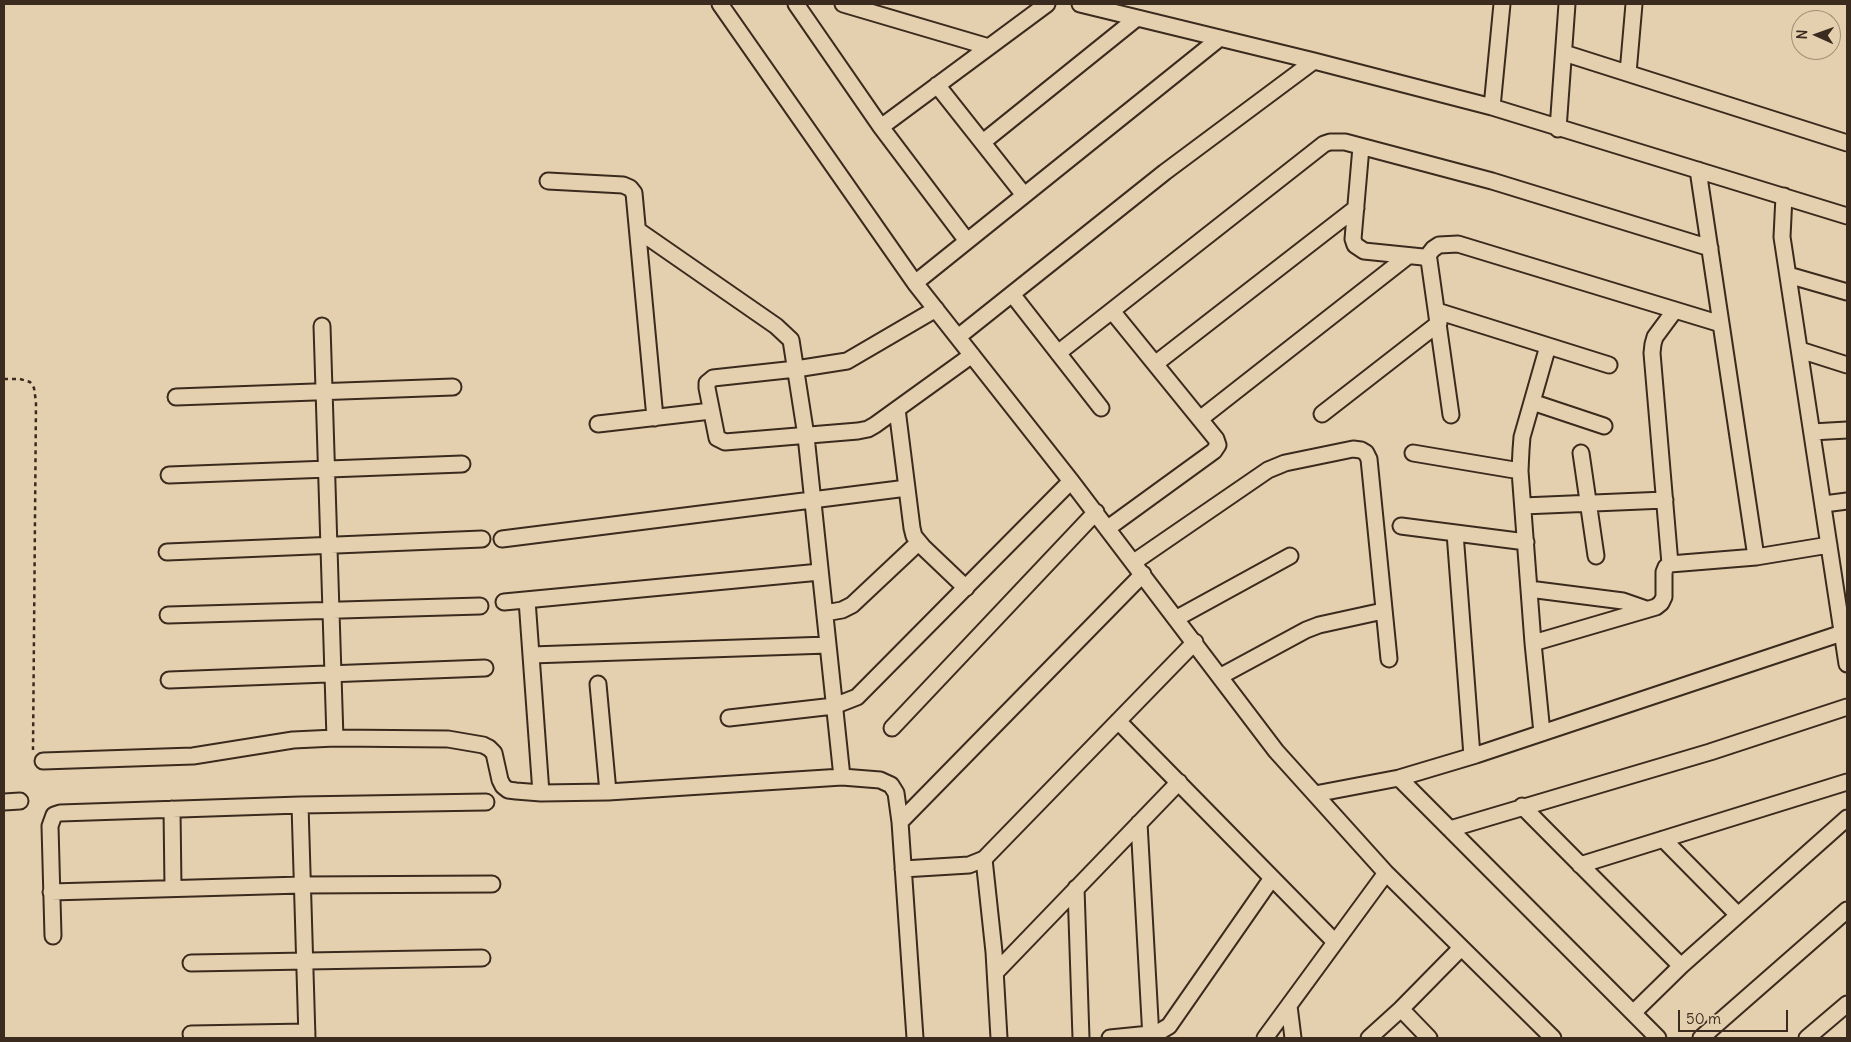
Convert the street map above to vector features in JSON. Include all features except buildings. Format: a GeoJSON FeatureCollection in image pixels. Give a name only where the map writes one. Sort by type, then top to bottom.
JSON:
{"type":"FeatureCollection","features":[{"type":"Feature","properties":{"kind":"street"},"geometry":{"type":"LineString","coordinates":[[720,4],[915,283],[1096,512],[1276,751],[1386,873],[1553,1038]]}},
{"type":"Feature","properties":{"kind":"street"},"geometry":{"type":"LineString","coordinates":[[796,4],[881,127],[967,241]]}},
{"type":"Feature","properties":{"kind":"street"},"geometry":{"type":"LineString","coordinates":[[843,4],[989,47]]}},
{"type":"Feature","properties":{"kind":"street"},"geometry":{"type":"LineString","coordinates":[[881,127],[1047,4]]}},
{"type":"Feature","properties":{"kind":"street"},"geometry":{"type":"LineString","coordinates":[[1080,4],[1492,107],[1558,129],[1847,216]]}},
{"type":"Feature","properties":{"kind":"street"},"geometry":{"type":"LineString","coordinates":[[1492,107],[1502,4]]}},
{"type":"Feature","properties":{"kind":"street"},"geometry":{"type":"LineString","coordinates":[[1558,129],[1567,4]]}},
{"type":"Feature","properties":{"kind":"street"},"geometry":{"type":"LineString","coordinates":[[1628,73],[1634,4]]}},
{"type":"Feature","properties":{"kind":"street"},"geometry":{"type":"LineString","coordinates":[[983,142],[1137,18]]}},
{"type":"Feature","properties":{"kind":"street"},"geometry":{"type":"LineString","coordinates":[[915,283],[1220,38]]}},
{"type":"Feature","properties":{"kind":"street"},"geometry":{"type":"LineString","coordinates":[[1564,53],[1847,143]]}},
{"type":"Feature","properties":{"kind":"street"},"geometry":{"type":"LineString","coordinates":[[958,337],[1165,172],[1314,61]]}},
{"type":"Feature","properties":{"kind":"street"},"geometry":{"type":"LineString","coordinates":[[937,85],[1024,195]]}},
{"type":"Feature","properties":{"kind":"street"},"geometry":{"type":"LineString","coordinates":[[1058,353],[1324,144],[1337,141],[1492,181],[1710,248]]}},
{"type":"Feature","properties":{"kind":"street"},"geometry":{"type":"LineString","coordinates":[[1361,147],[1353,239],[1359,250],[1426,258],[1431,264],[1451,415]]}},
{"type":"Feature","properties":{"kind":"street"},"geometry":{"type":"LineString","coordinates":[[1698,170],[1756,556]]}},
{"type":"Feature","properties":{"kind":"street"},"geometry":{"type":"LineString","coordinates":[[548,181],[623,185],[630,188],[634,194],[655,418]]}},
{"type":"Feature","properties":{"kind":"street"},"geometry":{"type":"LineString","coordinates":[[1784,196],[1782,231],[1847,664]]}},
{"type":"Feature","properties":{"kind":"street"},"geometry":{"type":"LineString","coordinates":[[1155,364],[1356,208]]}},
{"type":"Feature","properties":{"kind":"street"},"geometry":{"type":"LineString","coordinates":[[639,232],[786,334],[791,340],[806,436],[842,777]]}},
{"type":"Feature","properties":{"kind":"street"},"geometry":{"type":"LineString","coordinates":[[1426,258],[1439,245],[1458,244],[1721,324]]}},
{"type":"Feature","properties":{"kind":"street"},"geometry":{"type":"LineString","coordinates":[[1200,419],[1408,256]]}},
{"type":"Feature","properties":{"kind":"street"},"geometry":{"type":"LineString","coordinates":[[1788,274],[1847,292]]}},
{"type":"Feature","properties":{"kind":"street"},"geometry":{"type":"LineString","coordinates":[[1012,294],[1101,408]]}},
{"type":"Feature","properties":{"kind":"street"},"geometry":{"type":"LineString","coordinates":[[936,309],[847,361],[796,369],[713,378],[707,383],[717,438],[725,442],[868,429],[972,355]]}},
{"type":"Feature","properties":{"kind":"street"},"geometry":{"type":"LineString","coordinates":[[1670,564],[1653,344],[1655,337],[1675,310]]}},
{"type":"Feature","properties":{"kind":"street"},"geometry":{"type":"LineString","coordinates":[[1108,528],[1217,449],[1216,439],[1112,311]]}},
{"type":"Feature","properties":{"kind":"street"},"geometry":{"type":"LineString","coordinates":[[1438,317],[1548,346],[1609,365]]}},
{"type":"Feature","properties":{"kind":"street"},"geometry":{"type":"LineString","coordinates":[[1322,414],[1438,317]]}},
{"type":"Feature","properties":{"kind":"street"},"geometry":{"type":"LineString","coordinates":[[322,326],[336,738]]}},
{"type":"Feature","properties":{"kind":"street"},"geometry":{"type":"LineString","coordinates":[[1542,733],[1520,471],[1522,437],[1548,346]]}},
{"type":"Feature","properties":{"kind":"street"},"geometry":{"type":"LineString","coordinates":[[1800,350],[1847,365]]}},
{"type":"Feature","properties":{"kind":"street"},"geometry":{"type":"LineString","coordinates":[[176,397],[453,387]]}},
{"type":"Feature","properties":{"kind":"street"},"geometry":{"type":"LineString","coordinates":[[1532,402],[1604,426]]}},
{"type":"Feature","properties":{"kind":"street"},"geometry":{"type":"LineString","coordinates":[[898,409],[912,528],[918,543],[966,588]]}},
{"type":"Feature","properties":{"kind":"street"},"geometry":{"type":"LineString","coordinates":[[598,424],[711,411]]}},
{"type":"Feature","properties":{"kind":"street"},"geometry":{"type":"LineString","coordinates":[[1812,432],[1847,430]]}},
{"type":"Feature","properties":{"kind":"street"},"geometry":{"type":"LineString","coordinates":[[900,822],[1138,568],[1268,470],[1285,463],[1353,449],[1366,453],[1369,459],[1388,659]]}},
{"type":"Feature","properties":{"kind":"street"},"geometry":{"type":"LineString","coordinates":[[1413,453],[1520,471]]}},
{"type":"Feature","properties":{"kind":"street"},"geometry":{"type":"LineString","coordinates":[[1580,454],[1596,556]]}},
{"type":"Feature","properties":{"kind":"street"},"geometry":{"type":"LineString","coordinates":[[169,475],[462,464]]}},
{"type":"Feature","properties":{"kind":"street"},"geometry":{"type":"LineString","coordinates":[[730,718],[834,706],[857,697],[1072,481]]}},
{"type":"Feature","properties":{"kind":"street"},"geometry":{"type":"LineString","coordinates":[[502,538],[907,488]]}},
{"type":"Feature","properties":{"kind":"street"},"geometry":{"type":"LineString","coordinates":[[1523,506],[1665,500]]}},
{"type":"Feature","properties":{"kind":"street"},"geometry":{"type":"LineString","coordinates":[[1824,504],[1847,501]]}},
{"type":"Feature","properties":{"kind":"street"},"geometry":{"type":"LineString","coordinates":[[892,728],[1096,512]]}},
{"type":"Feature","properties":{"kind":"street"},"geometry":{"type":"LineString","coordinates":[[1401,526],[1526,542]]}},
{"type":"Feature","properties":{"kind":"street"},"geometry":{"type":"LineString","coordinates":[[1455,533],[1472,756]]}},
{"type":"Feature","properties":{"kind":"street"},"geometry":{"type":"LineString","coordinates":[[167,552],[482,539]]}},
{"type":"Feature","properties":{"kind":"street"},"geometry":{"type":"LineString","coordinates":[[824,613],[842,610],[852,605],[918,543]]}},
{"type":"Feature","properties":{"kind":"street"},"geometry":{"type":"LineString","coordinates":[[1533,642],[1661,603],[1664,597],[1664,572],[1670,564],[1756,556],[1830,545]]}},
{"type":"Feature","properties":{"kind":"street"},"geometry":{"type":"LineString","coordinates":[[1177,618],[1290,556]]}},
{"type":"Feature","properties":{"kind":"street"},"geometry":{"type":"LineString","coordinates":[[504,602],[820,572]]}},
{"type":"Feature","properties":{"kind":"street"},"geometry":{"type":"LineString","coordinates":[[1529,589],[1623,601],[1646,609]]}},
{"type":"Feature","properties":{"kind":"street"},"geometry":{"type":"LineString","coordinates":[[527,600],[541,793]]}},
{"type":"Feature","properties":{"kind":"street"},"geometry":{"type":"LineString","coordinates":[[168,615],[480,606]]}},
{"type":"Feature","properties":{"kind":"street"},"geometry":{"type":"LineString","coordinates":[[1221,676],[1295,635],[1319,625],[1383,611]]}},
{"type":"Feature","properties":{"kind":"street"},"geometry":{"type":"LineString","coordinates":[[1315,794],[1398,778],[1472,756],[1842,633]]}},
{"type":"Feature","properties":{"kind":"street"},"geometry":{"type":"LineString","coordinates":[[903,868],[969,865],[984,859],[1195,642]]}},
{"type":"Feature","properties":{"kind":"street"},"geometry":{"type":"LineString","coordinates":[[530,655],[828,644]]}},
{"type":"Feature","properties":{"kind":"street"},"geometry":{"type":"LineString","coordinates":[[169,680],[485,668]]}},
{"type":"Feature","properties":{"kind":"street"},"geometry":{"type":"LineString","coordinates":[[598,684],[608,792]]}},
{"type":"Feature","properties":{"kind":"street"},"geometry":{"type":"LineString","coordinates":[[1450,828],[1710,752],[1847,707]]}},
{"type":"Feature","properties":{"kind":"street"},"geometry":{"type":"LineString","coordinates":[[1118,721],[1335,942]]}},
{"type":"Feature","properties":{"kind":"street"},"geometry":{"type":"LineString","coordinates":[[43,761],[176,758],[294,740],[336,738],[448,739],[483,745],[494,753],[502,786],[508,790],[516,791],[541,793],[608,792],[842,777],[880,780],[891,785],[896,793],[900,822],[915,1038]]}},
{"type":"Feature","properties":{"kind":"street"},"geometry":{"type":"LineString","coordinates":[[1398,778],[1658,1038]]}},
{"type":"Feature","properties":{"kind":"street"},"geometry":{"type":"LineString","coordinates":[[996,972],[1179,782]]}},
{"type":"Feature","properties":{"kind":"street"},"geometry":{"type":"LineString","coordinates":[[1580,865],[1847,782]]}},
{"type":"Feature","properties":{"kind":"street"},"geometry":{"type":"LineString","coordinates":[[4,802],[20,802]]}},
{"type":"Feature","properties":{"kind":"street"},"geometry":{"type":"LineString","coordinates":[[53,936],[50,826],[54,815],[60,813],[300,805],[486,802]]}},
{"type":"Feature","properties":{"kind":"street"},"geometry":{"type":"LineString","coordinates":[[190,1034],[307,1035],[300,805]]}},
{"type":"Feature","properties":{"kind":"street"},"geometry":{"type":"LineString","coordinates":[[1522,806],[1681,966]]}},
{"type":"Feature","properties":{"kind":"street"},"geometry":{"type":"LineString","coordinates":[[172,809],[173,888]]}},
{"type":"Feature","properties":{"kind":"street"},"geometry":{"type":"LineString","coordinates":[[1633,1013],[1681,966],[1847,818]]}},
{"type":"Feature","properties":{"kind":"street"},"geometry":{"type":"LineString","coordinates":[[1139,823],[1150,1036]]}},
{"type":"Feature","properties":{"kind":"street"},"geometry":{"type":"LineString","coordinates":[[1663,839],[1738,915]]}},
{"type":"Feature","properties":{"kind":"street"},"geometry":{"type":"LineString","coordinates":[[984,859],[996,972],[999,1038]]}},
{"type":"Feature","properties":{"kind":"street"},"geometry":{"type":"LineString","coordinates":[[1265,1038],[1386,873]]}},
{"type":"Feature","properties":{"kind":"street"},"geometry":{"type":"LineString","coordinates":[[1110,1038],[1150,1036],[1169,1026],[1272,878]]}},
{"type":"Feature","properties":{"kind":"street"},"geometry":{"type":"LineString","coordinates":[[52,892],[302,885],[492,884]]}},
{"type":"Feature","properties":{"kind":"street"},"geometry":{"type":"LineString","coordinates":[[1076,888],[1081,1038]]}},
{"type":"Feature","properties":{"kind":"street"},"geometry":{"type":"LineString","coordinates":[[1701,1038],[1847,910]]}},
{"type":"Feature","properties":{"kind":"street"},"geometry":{"type":"LineString","coordinates":[[1369,1038],[1401,1009],[1461,948]]}},
{"type":"Feature","properties":{"kind":"street"},"geometry":{"type":"LineString","coordinates":[[191,962],[482,958]]}},
{"type":"Feature","properties":{"kind":"street"},"geometry":{"type":"LineString","coordinates":[[1808,1038],[1847,1004]]}},
{"type":"Feature","properties":{"kind":"street"},"geometry":{"type":"LineString","coordinates":[[1289,1006],[1293,1038]]}},
{"type":"Feature","properties":{"kind":"street"},"geometry":{"type":"LineString","coordinates":[[1401,1009],[1430,1038]]}},
{"type":"Feature","properties":{"kind":"path"},"geometry":{"type":"LineString","coordinates":[[4,379],[20,379],[30,382],[34,388],[36,402],[33,752],[38,760],[43,761]]}}]}
